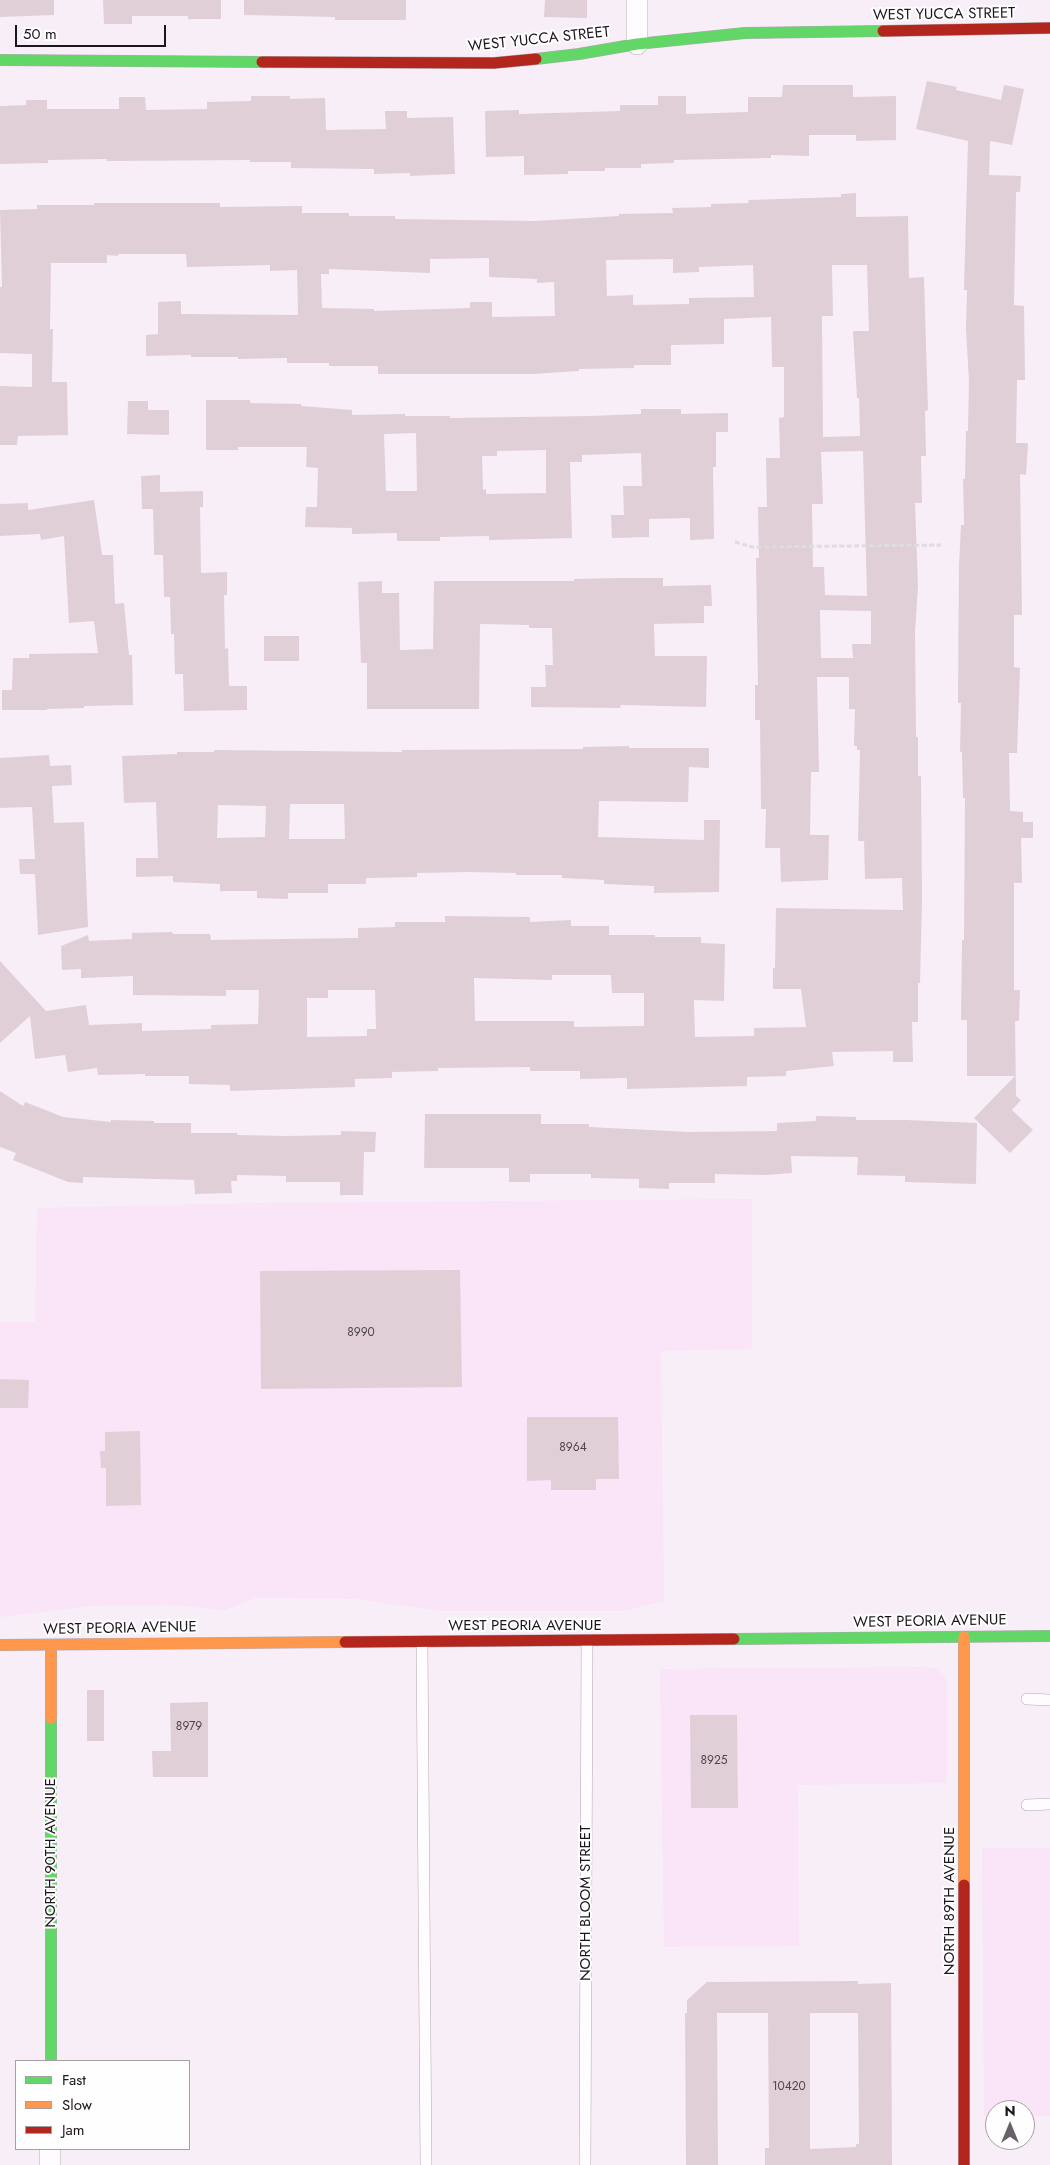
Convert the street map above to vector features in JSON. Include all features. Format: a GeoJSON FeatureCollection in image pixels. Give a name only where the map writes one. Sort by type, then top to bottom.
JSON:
{"type":"FeatureCollection","features":[{"type":"Feature","properties":{"kind":"street"},"geometry":{"type":"LineString","coordinates":[[637,0],[637,44]]}},
{"type":"Feature","properties":{"kind":"street","name":"WEST YUCCA STREET"},"geometry":{"type":"LineString","coordinates":[[0,60],[494,63],[579,54],[637,44],[745,33],[1050,28]]}},
{"type":"Feature","properties":{"kind":"street","name":"WEST PEORIA AVENUE"},"geometry":{"type":"LineString","coordinates":[[0,1645],[1050,1636]]}},
{"type":"Feature","properties":{"kind":"street","name":"NORTH 89TH AVENUE"},"geometry":{"type":"LineString","coordinates":[[964,1637],[964,2165]]}},
{"type":"Feature","properties":{"kind":"street","name":"NORTH 90TH AVENUE"},"geometry":{"type":"LineString","coordinates":[[51,1645],[51,2060]]}},
{"type":"Feature","properties":{"kind":"street"},"geometry":{"type":"LineString","coordinates":[[50,2150],[50,2165]]}},
{"type":"Feature","properties":{"kind":"lane"},"geometry":{"type":"LineString","coordinates":[[422,1641],[426,2165]]}},
{"type":"Feature","properties":{"kind":"lane","name":"NORTH BLOOM STREET"},"geometry":{"type":"LineString","coordinates":[[585,2165],[587,1641]]}},
{"type":"Feature","properties":{"kind":"lane"},"geometry":{"type":"LineString","coordinates":[[1027,1699],[1050,1700]]}},
{"type":"Feature","properties":{"kind":"lane"},"geometry":{"type":"LineString","coordinates":[[1027,1805],[1050,1804]]}},
{"type":"Feature","properties":{"kind":"path"},"geometry":{"type":"LineString","coordinates":[[735,542],[752,547],[941,545]]}},
{"type":"Feature","properties":{"kind":"shaded area"},"geometry":{"type":"Polygon","coordinates":[[[752,1199],[752,1349],[661,1351],[664,1601],[623,1611],[440,1611],[357,1599],[256,1598],[225,1610],[170,1605],[92,1606],[0,1617],[0,1322],[35,1322],[37,1208],[256,1203],[752,1199]]]}},
{"type":"Feature","properties":{"kind":"shaded area"},"geometry":{"type":"Polygon","coordinates":[[[924,1667],[938,1669],[944,1675],[947,1684],[947,1783],[798,1785],[799,1946],[664,1947],[660,1669],[924,1667]]]}},
{"type":"Feature","properties":{"kind":"shaded area"},"geometry":{"type":"Polygon","coordinates":[[[982,1848],[1050,1848],[1050,2116],[1035,2116],[1035,2100],[985,2100],[984,2117],[982,1848]]]}},
{"type":"Feature","properties":{"kind":"building"},"geometry":{"type":"Polygon","coordinates":[[[0,0],[54,0],[54,15],[0,17],[0,0]]]}},
{"type":"Feature","properties":{"kind":"building"},"geometry":{"type":"Polygon","coordinates":[[[103,0],[221,0],[221,19],[188,19],[188,16],[132,16],[132,24],[104,24],[103,0]]]}},
{"type":"Feature","properties":{"kind":"building"},"geometry":{"type":"Polygon","coordinates":[[[244,0],[406,0],[406,20],[335,20],[335,17],[244,15],[244,0]]]}},
{"type":"Feature","properties":{"kind":"building"},"geometry":{"type":"Polygon","coordinates":[[[545,0],[587,0],[587,18],[544,17],[545,0]]]}},
{"type":"Feature","properties":{"kind":"building"},"geometry":{"type":"Polygon","coordinates":[[[927,81],[957,87],[956,90],[1001,100],[1004,85],[1024,89],[1012,145],[990,141],[989,175],[1021,176],[1020,192],[1016,192],[1014,305],[1024,306],[1025,380],[1017,380],[1016,443],[1028,443],[1026,475],[1020,474],[1022,615],[1014,615],[1014,667],[1020,668],[1017,753],[1009,753],[1010,811],[1023,812],[1023,822],[1033,822],[1033,838],[1021,838],[1022,883],[1014,883],[1014,990],[1020,990],[1019,1021],[1015,1021],[1016,1096],[1021,1100],[1012,1110],[1033,1130],[1010,1153],[974,1118],[1015,1076],[967,1076],[967,1020],[961,1020],[962,940],[964,940],[965,798],[963,798],[962,752],[960,752],[961,703],[958,703],[959,566],[961,525],[964,525],[963,479],[965,479],[966,431],[968,431],[967,290],[964,290],[968,141],[916,129],[927,81]]]}},
{"type":"Feature","properties":{"kind":"building"},"geometry":{"type":"Polygon","coordinates":[[[783,85],[853,85],[853,97],[896,96],[896,140],[856,141],[856,135],[809,135],[809,156],[771,155],[771,158],[674,160],[674,163],[641,164],[641,168],[605,168],[605,171],[568,171],[568,174],[524,175],[524,156],[486,157],[485,111],[519,110],[519,114],[620,111],[620,105],[658,105],[658,96],[686,96],[686,114],[748,112],[748,97],[782,97],[783,85]]]}},
{"type":"Feature","properties":{"kind":"building"},"geometry":{"type":"Polygon","coordinates":[[[251,96],[290,96],[290,99],[325,98],[326,130],[386,129],[385,111],[407,111],[407,118],[453,117],[455,174],[410,176],[410,173],[374,174],[374,169],[291,168],[291,162],[250,162],[250,160],[107,161],[107,159],[48,160],[48,163],[0,164],[0,106],[26,105],[26,100],[47,100],[47,109],[119,109],[119,97],[145,97],[146,110],[207,109],[207,102],[251,101],[251,96]]]}},
{"type":"Feature","properties":{"kind":"building"},"geometry":{"type":"Polygon","coordinates":[[[856,193],[856,217],[908,216],[909,278],[924,277],[928,410],[925,411],[926,456],[921,456],[922,503],[915,503],[918,586],[915,632],[916,737],[918,737],[918,776],[921,776],[922,901],[918,1022],[912,1022],[913,1062],[893,1062],[893,1051],[832,1052],[834,1066],[786,1071],[786,1076],[747,1077],[747,1086],[627,1089],[627,1078],[580,1079],[580,1071],[530,1071],[530,1067],[438,1068],[438,1071],[392,1072],[392,1078],[355,1079],[355,1087],[230,1091],[230,1085],[189,1084],[189,1076],[145,1076],[145,1074],[98,1075],[97,1068],[68,1072],[65,1055],[35,1059],[30,1016],[0,1043],[0,961],[46,1011],[86,1005],[89,1025],[142,1023],[142,1031],[211,1029],[211,1025],[258,1024],[259,990],[226,990],[226,996],[133,995],[133,976],[81,978],[81,969],[62,970],[61,946],[88,935],[89,941],[132,939],[132,933],[172,932],[173,934],[210,934],[211,940],[358,938],[358,928],[395,927],[395,922],[445,922],[445,916],[530,917],[530,922],[571,920],[571,926],[609,926],[609,935],[701,937],[701,943],[725,944],[724,1001],[694,1000],[695,1037],[754,1036],[754,1028],[806,1027],[801,989],[773,989],[776,908],[903,910],[902,878],[865,879],[864,841],[858,841],[860,750],[857,750],[857,746],[854,746],[855,709],[849,709],[849,677],[817,677],[819,772],[811,772],[810,835],[829,835],[828,880],[781,882],[780,848],[765,848],[766,809],[761,809],[760,720],[755,720],[755,685],[758,685],[756,558],[759,558],[758,507],[767,507],[766,458],[780,458],[779,418],[784,417],[784,367],[772,367],[771,317],[724,319],[724,344],[671,345],[671,365],[634,365],[634,368],[579,369],[579,371],[533,374],[378,374],[378,366],[329,366],[329,363],[287,363],[287,358],[238,359],[238,357],[191,357],[191,355],[146,356],[146,335],[158,334],[158,302],[181,301],[181,314],[298,315],[297,270],[270,271],[270,265],[187,267],[186,254],[118,254],[118,256],[107,255],[107,263],[51,263],[50,329],[53,329],[52,382],[67,382],[68,435],[18,436],[17,445],[0,445],[0,386],[32,387],[32,354],[0,353],[0,287],[2,287],[0,210],[37,209],[37,205],[94,205],[94,203],[220,203],[220,207],[302,206],[302,213],[349,213],[349,216],[395,216],[395,219],[535,221],[619,216],[619,214],[673,213],[672,208],[711,207],[711,204],[749,203],[748,200],[841,197],[841,194],[856,193]],[[489,258],[430,259],[430,273],[329,269],[329,274],[321,274],[322,308],[374,309],[374,311],[470,308],[470,302],[492,302],[492,317],[555,316],[554,282],[537,283],[537,279],[489,277],[489,258]],[[673,259],[606,260],[607,296],[633,295],[633,305],[689,304],[689,298],[754,297],[753,265],[699,267],[699,272],[673,273],[673,259]],[[832,265],[833,316],[822,316],[823,437],[860,436],[859,398],[857,398],[853,331],[869,331],[867,265],[832,265]],[[863,451],[821,452],[823,504],[812,504],[813,567],[824,567],[825,595],[867,596],[863,451]],[[820,610],[821,658],[853,658],[852,644],[871,644],[871,611],[820,610]],[[552,975],[552,980],[474,978],[475,1021],[574,1021],[574,1027],[644,1026],[644,993],[612,993],[611,975],[552,975]],[[328,990],[328,998],[307,998],[307,1037],[367,1036],[367,1029],[376,1029],[375,990],[328,990]]]}},
{"type":"Feature","properties":{"kind":"building"},"geometry":{"type":"Polygon","coordinates":[[[206,400],[250,400],[250,403],[301,404],[301,406],[352,410],[352,415],[405,414],[405,416],[450,416],[450,418],[641,414],[641,409],[681,409],[681,414],[728,413],[728,432],[716,432],[716,467],[713,467],[714,539],[690,540],[690,518],[649,519],[649,537],[612,538],[611,515],[624,515],[623,486],[642,486],[641,453],[582,455],[582,462],[570,462],[572,538],[489,540],[489,536],[440,537],[440,541],[397,541],[397,533],[352,534],[352,528],[305,527],[306,507],[317,507],[318,468],[306,467],[307,447],[238,447],[238,450],[206,450],[206,400]],[[416,433],[384,434],[386,491],[417,491],[416,433]],[[546,450],[497,451],[497,456],[482,456],[483,490],[486,489],[486,494],[546,493],[546,450]]]}},
{"type":"Feature","properties":{"kind":"building"},"geometry":{"type":"Polygon","coordinates":[[[128,401],[148,401],[148,410],[169,410],[169,435],[127,434],[128,401]]]}},
{"type":"Feature","properties":{"kind":"building"},"geometry":{"type":"Polygon","coordinates":[[[160,475],[160,492],[203,491],[203,507],[200,507],[201,573],[227,572],[227,595],[224,595],[225,649],[228,648],[229,686],[247,686],[247,710],[184,711],[183,674],[175,674],[174,634],[171,634],[170,597],[164,597],[163,555],[154,555],[153,509],[142,509],[141,476],[160,475]]]}},
{"type":"Feature","properties":{"kind":"building"},"geometry":{"type":"Polygon","coordinates":[[[94,500],[102,555],[113,555],[115,604],[124,603],[129,655],[132,655],[133,705],[84,706],[84,708],[47,710],[2,710],[2,690],[12,690],[13,658],[29,658],[29,654],[98,653],[94,621],[69,623],[64,536],[41,540],[40,534],[0,536],[0,504],[28,503],[28,510],[94,500]]]}},
{"type":"Feature","properties":{"kind":"building"},"geometry":{"type":"Polygon","coordinates":[[[663,578],[663,586],[711,585],[712,606],[704,606],[704,623],[654,624],[655,656],[707,656],[706,707],[621,705],[620,708],[531,707],[531,687],[546,687],[545,665],[553,665],[552,628],[529,628],[529,625],[480,624],[479,709],[367,709],[367,663],[361,663],[358,582],[382,581],[382,593],[399,593],[400,650],[433,649],[434,581],[574,581],[574,579],[663,578]]]}},
{"type":"Feature","properties":{"kind":"building"},"geometry":{"type":"Polygon","coordinates":[[[264,636],[299,636],[299,661],[264,661],[264,636]]]}},
{"type":"Feature","properties":{"kind":"building"},"geometry":{"type":"Polygon","coordinates":[[[583,747],[709,748],[709,768],[689,767],[688,802],[599,801],[598,837],[704,840],[704,820],[720,820],[719,892],[654,893],[654,886],[604,884],[604,880],[562,878],[562,875],[468,872],[417,873],[417,877],[366,878],[366,884],[328,884],[328,893],[288,893],[288,899],[257,898],[257,891],[220,891],[220,884],[173,882],[173,876],[136,877],[136,858],[158,858],[156,802],[124,803],[122,756],[177,754],[177,752],[214,752],[214,750],[402,752],[402,750],[583,749],[583,747]],[[290,804],[289,839],[345,839],[344,804],[290,804]],[[218,805],[217,838],[265,837],[266,806],[218,805]]]}},
{"type":"Feature","properties":{"kind":"building"},"geometry":{"type":"Polygon","coordinates":[[[49,755],[50,766],[71,765],[72,785],[52,786],[54,823],[84,822],[88,927],[38,935],[35,874],[20,874],[19,859],[35,859],[32,807],[0,808],[0,758],[49,755]]]}},
{"type":"Feature","properties":{"kind":"building"},"geometry":{"type":"Polygon","coordinates":[[[0,1091],[23,1106],[25,1102],[63,1117],[111,1122],[111,1120],[191,1123],[191,1133],[286,1136],[341,1135],[341,1131],[376,1132],[375,1152],[364,1152],[363,1195],[340,1195],[340,1182],[286,1182],[286,1176],[237,1175],[237,1181],[231,1181],[232,1193],[195,1194],[194,1180],[83,1177],[83,1183],[68,1182],[13,1160],[16,1153],[0,1147],[0,1091]]]}},
{"type":"Feature","properties":{"kind":"building"},"geometry":{"type":"Polygon","coordinates":[[[425,1114],[541,1114],[541,1124],[589,1124],[589,1127],[689,1132],[777,1131],[777,1123],[816,1121],[816,1116],[856,1117],[856,1120],[977,1123],[976,1184],[905,1182],[905,1176],[857,1175],[858,1157],[791,1156],[792,1173],[766,1175],[715,1174],[715,1183],[669,1183],[669,1189],[639,1188],[639,1179],[591,1178],[591,1174],[530,1174],[530,1182],[509,1182],[509,1168],[424,1168],[425,1114]]]}},
{"type":"Feature","properties":{"kind":"building"},"geometry":{"type":"Polygon","coordinates":[[[460,1270],[462,1387],[261,1389],[260,1271],[460,1270]]]}},
{"type":"Feature","properties":{"kind":"building"},"geometry":{"type":"Polygon","coordinates":[[[0,1379],[29,1380],[28,1408],[0,1408],[0,1379]]]}},
{"type":"Feature","properties":{"kind":"building"},"geometry":{"type":"Polygon","coordinates":[[[527,1417],[618,1417],[619,1479],[596,1479],[596,1490],[551,1490],[551,1480],[527,1481],[527,1417]]]}},
{"type":"Feature","properties":{"kind":"building"},"geometry":{"type":"Polygon","coordinates":[[[140,1431],[141,1505],[106,1506],[106,1468],[101,1468],[100,1451],[105,1451],[105,1432],[140,1431]]]}},
{"type":"Feature","properties":{"kind":"building"},"geometry":{"type":"Polygon","coordinates":[[[87,1690],[104,1690],[104,1741],[87,1741],[87,1690]]]}},
{"type":"Feature","properties":{"kind":"building"},"geometry":{"type":"Polygon","coordinates":[[[208,1702],[208,1777],[153,1777],[152,1751],[171,1751],[170,1703],[208,1702]]]}},
{"type":"Feature","properties":{"kind":"building"},"geometry":{"type":"Polygon","coordinates":[[[690,1715],[737,1715],[738,1808],[691,1808],[690,1715]]]}},
{"type":"Feature","properties":{"kind":"building"},"geometry":{"type":"Polygon","coordinates":[[[858,1981],[858,1984],[891,1983],[892,2165],[765,2165],[765,2148],[769,2148],[768,2013],[717,2013],[718,2165],[686,2165],[685,2013],[687,2013],[687,2000],[707,1982],[858,1981]],[[810,2013],[810,2149],[856,2147],[856,2144],[859,2144],[858,2013],[810,2013]]]}},
{"type":"Feature","properties":{"kind":"traffic: fast"},"geometry":{"type":"LineString","coordinates":[[536,59],[637,44],[745,33],[883,31]]}},
{"type":"Feature","properties":{"kind":"traffic: fast"},"geometry":{"type":"LineString","coordinates":[[0,60],[262,62]]}},
{"type":"Feature","properties":{"kind":"traffic: fast"},"geometry":{"type":"LineString","coordinates":[[734,1639],[1050,1636]]}},
{"type":"Feature","properties":{"kind":"traffic: fast"},"geometry":{"type":"LineString","coordinates":[[51,1718],[51,2060]]}},
{"type":"Feature","properties":{"kind":"traffic: slow"},"geometry":{"type":"LineString","coordinates":[[964,1637],[964,1885]]}},
{"type":"Feature","properties":{"kind":"traffic: slow"},"geometry":{"type":"LineString","coordinates":[[0,1645],[345,1642]]}},
{"type":"Feature","properties":{"kind":"traffic: slow"},"geometry":{"type":"LineString","coordinates":[[51,1645],[51,1718]]}},
{"type":"Feature","properties":{"kind":"traffic: jam"},"geometry":{"type":"LineString","coordinates":[[883,31],[1050,28]]}},
{"type":"Feature","properties":{"kind":"traffic: jam"},"geometry":{"type":"LineString","coordinates":[[262,62],[494,63],[536,59]]}},
{"type":"Feature","properties":{"kind":"traffic: jam"},"geometry":{"type":"LineString","coordinates":[[345,1642],[734,1639]]}},
{"type":"Feature","properties":{"kind":"traffic: jam"},"geometry":{"type":"LineString","coordinates":[[964,1885],[964,2165]]}}]}
